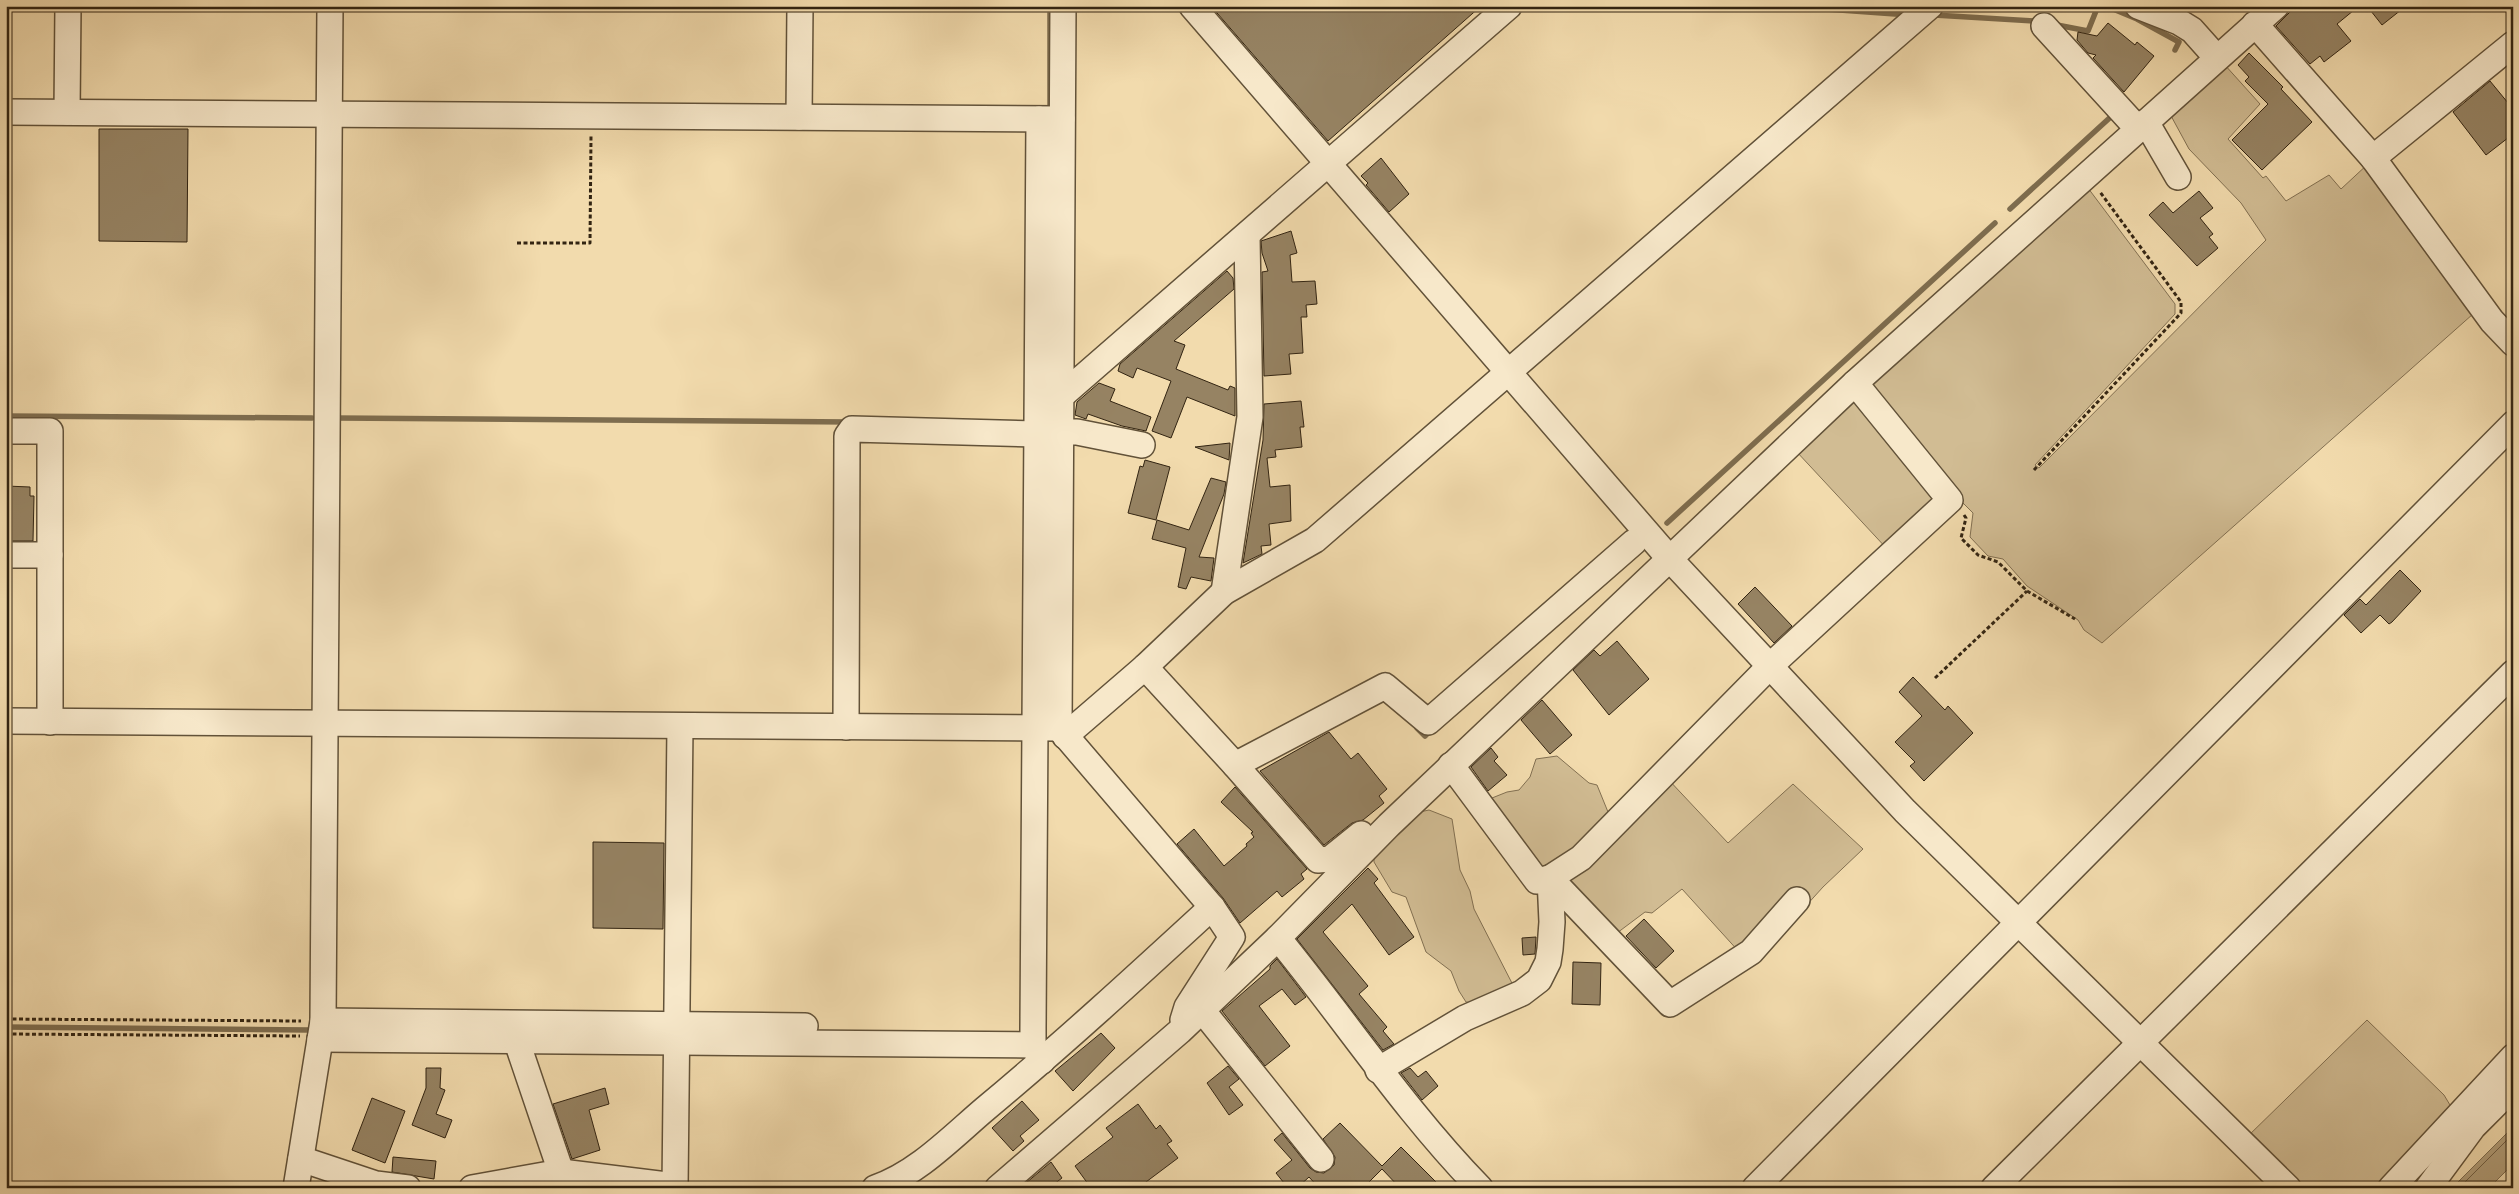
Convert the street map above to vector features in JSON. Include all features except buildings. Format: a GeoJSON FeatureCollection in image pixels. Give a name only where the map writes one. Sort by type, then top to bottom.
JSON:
{"type":"FeatureCollection","features":[{"type":"Feature","properties":{"kind":"street"},"geometry":{"type":"LineString","coordinates":[[67,112],[68,6]]}},
{"type":"Feature","properties":{"kind":"street"},"geometry":{"type":"LineString","coordinates":[[296,1188],[321,1032],[330,6]]}},
{"type":"Feature","properties":{"kind":"street"},"geometry":{"type":"LineString","coordinates":[[799,117],[800,6]]}},
{"type":"Feature","properties":{"kind":"street"},"geometry":{"type":"LineString","coordinates":[[1036,1045],[1053,731],[1048,433],[1050,119],[1062,6]]}},
{"type":"Feature","properties":{"kind":"street"},"geometry":{"type":"LineString","coordinates":[[1192,6],[1670,558],[1770,666],[1905,811],[2288,1188]]}},
{"type":"Feature","properties":{"kind":"street"},"geometry":{"type":"LineString","coordinates":[[1060,398],[1509,6]]}},
{"type":"Feature","properties":{"kind":"street"},"geometry":{"type":"LineString","coordinates":[[6,722],[846,727],[1053,731],[1144,667],[1224,592],[1315,540],[1930,6]]}},
{"type":"Feature","properties":{"kind":"street"},"geometry":{"type":"LineString","coordinates":[[2138,6],[2180,22],[2192,30],[2217,58]]}},
{"type":"Feature","properties":{"kind":"street"},"geometry":{"type":"LineString","coordinates":[[998,1188],[1180,1031],[1278,938],[1389,824],[1855,383],[2276,6]]}},
{"type":"Feature","properties":{"kind":"street"},"geometry":{"type":"LineString","coordinates":[[2254,24],[2372,158],[2492,321],[2513,343]]}},
{"type":"Feature","properties":{"kind":"street"},"geometry":{"type":"LineString","coordinates":[[2044,26],[2142,126],[2178,177]]}},
{"type":"Feature","properties":{"kind":"street"},"geometry":{"type":"LineString","coordinates":[[2372,158],[2513,44]]}},
{"type":"Feature","properties":{"kind":"street"},"geometry":{"type":"LineString","coordinates":[[6,112],[1050,119]]}},
{"type":"Feature","properties":{"kind":"street"},"geometry":{"type":"LineString","coordinates":[[1048,433],[1060,398],[1050,119]]}},
{"type":"Feature","properties":{"kind":"street"},"geometry":{"type":"LineString","coordinates":[[1224,592],[1250,417],[1247,236]]}},
{"type":"Feature","properties":{"kind":"street"},"geometry":{"type":"LineString","coordinates":[[1451,765],[1537,881],[1550,878],[1581,858],[1770,666],[1950,500],[1855,383]]}},
{"type":"Feature","properties":{"kind":"street"},"geometry":{"type":"LineString","coordinates":[[1754,1188],[2513,424]]}},
{"type":"Feature","properties":{"kind":"street"},"geometry":{"type":"LineString","coordinates":[[846,727],[847,436],[852,429],[1076,432],[1142,445]]}},
{"type":"Feature","properties":{"kind":"street"},"geometry":{"type":"LineString","coordinates":[[6,431],[50,431],[50,722]]}},
{"type":"Feature","properties":{"kind":"street"},"geometry":{"type":"LineString","coordinates":[[1235,765],[1385,686],[1428,722],[1634,542]]}},
{"type":"Feature","properties":{"kind":"street"},"geometry":{"type":"LineString","coordinates":[[6,555],[50,555]]}},
{"type":"Feature","properties":{"kind":"street"},"geometry":{"type":"LineString","coordinates":[[1144,667],[1235,765],[1318,860],[1330,859],[1378,821],[1389,824]]}},
{"type":"Feature","properties":{"kind":"street"},"geometry":{"type":"LineString","coordinates":[[1994,1188],[2140,1041],[2513,673]]}},
{"type":"Feature","properties":{"kind":"street"},"geometry":{"type":"LineString","coordinates":[[472,1188],[561,1172],[675,1187],[680,726]]}},
{"type":"Feature","properties":{"kind":"street"},"geometry":{"type":"LineString","coordinates":[[1053,731],[1212,908],[1232,937],[1187,1007],[1180,1031]]}},
{"type":"Feature","properties":{"kind":"street"},"geometry":{"type":"LineString","coordinates":[[1550,878],[1670,1004],[1751,952],[1797,900]]}},
{"type":"Feature","properties":{"kind":"street"},"geometry":{"type":"LineString","coordinates":[[1378,1070],[1465,1018],[1522,993],[1538,980],[1548,962],[1550,949],[1552,922],[1550,878]]}},
{"type":"Feature","properties":{"kind":"street"},"geometry":{"type":"LineString","coordinates":[[875,1188],[890,1183],[934,1153],[1036,1045],[1212,908]]}},
{"type":"Feature","properties":{"kind":"street"},"geometry":{"type":"LineString","coordinates":[[1278,938],[1378,1070],[1480,1188]]}},
{"type":"Feature","properties":{"kind":"street"},"geometry":{"type":"LineString","coordinates":[[1202,1010],[1321,1159]]}},
{"type":"Feature","properties":{"kind":"street"},"geometry":{"type":"LineString","coordinates":[[321,1032],[678,1034],[1036,1045]]}},
{"type":"Feature","properties":{"kind":"street"},"geometry":{"type":"LineString","coordinates":[[321,1032],[517,1042],[678,1034]]}},
{"type":"Feature","properties":{"kind":"street"},"geometry":{"type":"LineString","coordinates":[[517,1042],[561,1172]]}},
{"type":"Feature","properties":{"kind":"street"},"geometry":{"type":"LineString","coordinates":[[2391,1188],[2513,1057]]}},
{"type":"Feature","properties":{"kind":"street"},"geometry":{"type":"LineString","coordinates":[[2428,1188],[2473,1127],[2513,1087]]}},
{"type":"Feature","properties":{"kind":"street"},"geometry":{"type":"LineString","coordinates":[[301,1159],[376,1184],[408,1188]]}},
{"type":"Feature","properties":{"kind":"path"},"geometry":{"type":"LineString","coordinates":[[517,243],[590,243],[591,116]]}},
{"type":"Feature","properties":{"kind":"path"},"geometry":{"type":"LineString","coordinates":[[2034,470],[2180,313],[2181,302],[2088,175]]}},
{"type":"Feature","properties":{"kind":"path"},"geometry":{"type":"LineString","coordinates":[[1950,500],[1966,518],[1962,538],[1978,555],[1998,562],[2027,591],[2075,619]]}},
{"type":"Feature","properties":{"kind":"path"},"geometry":{"type":"LineString","coordinates":[[1935,678],[2027,591]]}},
{"type":"Feature","properties":{"kind":"path"},"geometry":{"type":"LineString","coordinates":[[6,1019],[321,1032]]}},
{"type":"Feature","properties":{"kind":"path"},"geometry":{"type":"LineString","coordinates":[[6,1034],[321,1032]]}},
{"type":"Feature","properties":{"kind":"shaded area"},"geometry":{"type":"Polygon","coordinates":[[[2224,64],[2260,104],[2228,139],[2263,178],[2266,176],[2286,201],[2329,175],[2341,189],[2369,163],[2473,314],[2102,643],[2084,630],[2078,620],[2027,586],[2003,559],[1988,556],[1970,537],[1973,513],[1952,492],[1869,381],[2088,188],[2175,304],[2175,314],[2035,465],[2039,468],[2266,240],[2241,203],[2189,149],[2170,114],[2224,64]]]}},
{"type":"Feature","properties":{"kind":"shaded area"},"geometry":{"type":"Polygon","coordinates":[[[1854,398],[1940,493],[1889,551],[1796,451],[1854,398]]]}},
{"type":"Feature","properties":{"kind":"shaded area"},"geometry":{"type":"Polygon","coordinates":[[[1557,756],[1589,783],[1597,785],[1608,812],[1607,826],[1547,874],[1482,802],[1507,792],[1519,790],[1530,777],[1536,759],[1557,756]]]}},
{"type":"Feature","properties":{"kind":"shaded area"},"geometry":{"type":"Polygon","coordinates":[[[1666,777],[1728,843],[1793,784],[1863,849],[1804,908],[1741,954],[1682,889],[1652,913],[1645,912],[1613,936],[1558,880],[1666,777]]]}},
{"type":"Feature","properties":{"kind":"shaded area"},"geometry":{"type":"Polygon","coordinates":[[[1429,810],[1452,819],[1460,870],[1470,891],[1474,909],[1515,989],[1478,1004],[1466,1002],[1459,991],[1451,971],[1426,952],[1406,897],[1392,892],[1374,862],[1374,855],[1415,813],[1429,810]]]}},
{"type":"Feature","properties":{"kind":"shaded area"},"geometry":{"type":"Polygon","coordinates":[[[2367,1020],[2444,1095],[2456,1115],[2384,1188],[2299,1188],[2246,1138],[2367,1020]]]}},
{"type":"Feature","properties":{"kind":"water"},"geometry":{"type":"Polygon","coordinates":[[[2513,1127],[2513,1164],[2489,1188],[2452,1188],[2513,1127]]]}},
{"type":"Feature","properties":{"kind":"waterway"},"geometry":{"type":"LineString","coordinates":[[1050,6],[1050,110]]}},
{"type":"Feature","properties":{"kind":"waterway"},"geometry":{"type":"LineString","coordinates":[[1552,6],[1553,9],[1577,6]]}},
{"type":"Feature","properties":{"kind":"waterway"},"geometry":{"type":"LineString","coordinates":[[1784,6],[1909,15]]}},
{"type":"Feature","properties":{"kind":"waterway"},"geometry":{"type":"LineString","coordinates":[[2057,25],[2088,31],[2098,6]]}},
{"type":"Feature","properties":{"kind":"waterway"},"geometry":{"type":"LineString","coordinates":[[2106,6],[2137,19],[2179,42],[2175,50]]}},
{"type":"Feature","properties":{"kind":"waterway"},"geometry":{"type":"LineString","coordinates":[[1934,15],[2035,21]]}},
{"type":"Feature","properties":{"kind":"waterway"},"geometry":{"type":"LineString","coordinates":[[2010,209],[2115,113]]}},
{"type":"Feature","properties":{"kind":"waterway"},"geometry":{"type":"LineString","coordinates":[[1667,523],[1995,223]]}},
{"type":"Feature","properties":{"kind":"waterway"},"geometry":{"type":"LineString","coordinates":[[6,416],[312,418]]}},
{"type":"Feature","properties":{"kind":"waterway"},"geometry":{"type":"LineString","coordinates":[[336,418],[849,422]]}},
{"type":"Feature","properties":{"kind":"waterway"},"geometry":{"type":"LineString","coordinates":[[1417,728],[1425,736],[1432,729]]}},
{"type":"Feature","properties":{"kind":"waterway"},"geometry":{"type":"LineString","coordinates":[[6,1027],[309,1030]]}}]}
